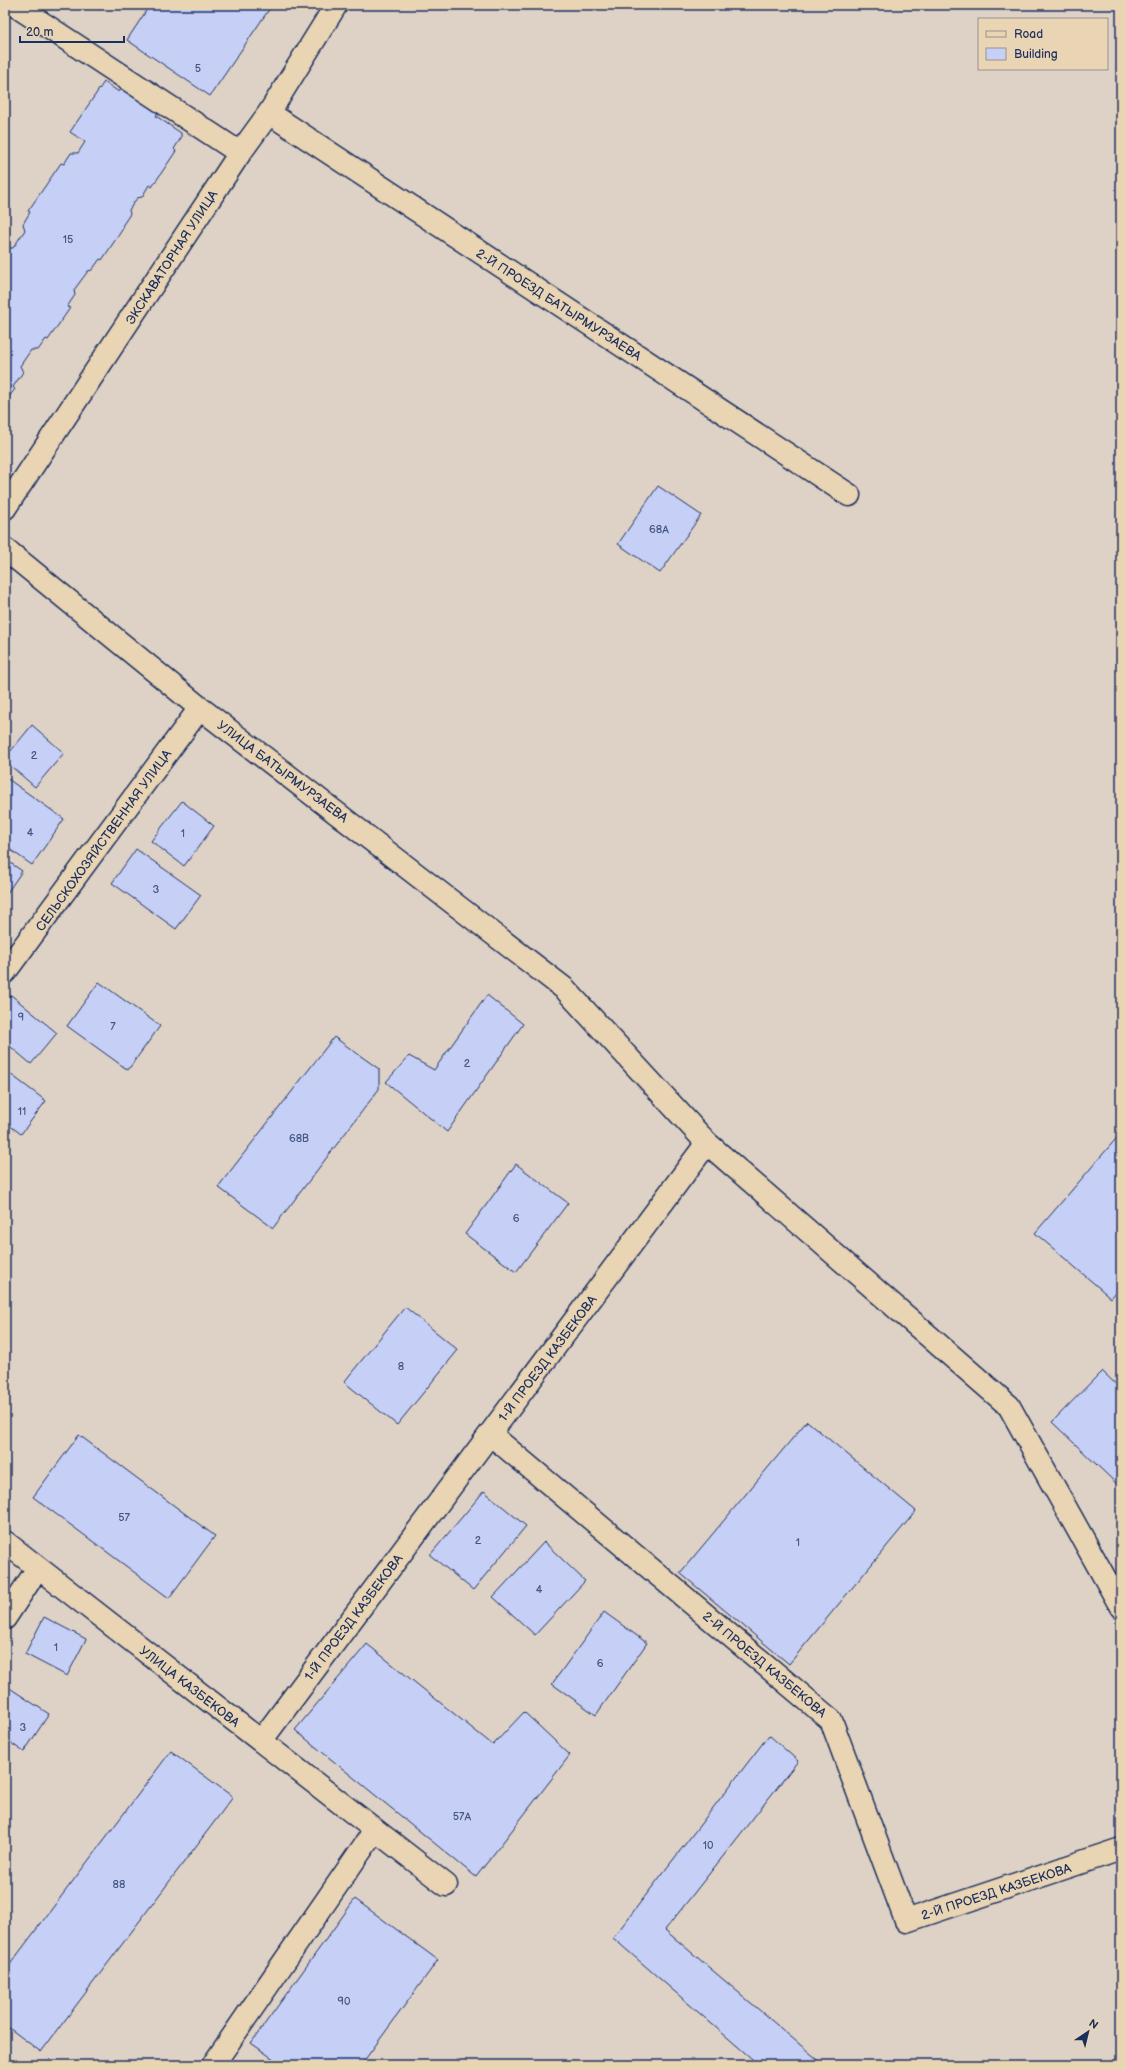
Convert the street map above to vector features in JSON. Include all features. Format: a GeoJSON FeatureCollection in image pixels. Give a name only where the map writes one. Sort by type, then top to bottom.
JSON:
{"type":"FeatureCollection","features":[{"type":"Feature","properties":{"kind":"street","name":"ЭКСКАВАТОРНАЯ УЛИЦА"},"geometry":{"type":"LineString","coordinates":[[5,508],[268,113],[336,5]]}},
{"type":"Feature","properties":{"kind":"street"},"geometry":{"type":"LineString","coordinates":[[16,6],[240,153]]}},
{"type":"Feature","properties":{"kind":"street","name":"2-Й ПРОЕЗД БАТЫРМУРЗАЕВА"},"geometry":{"type":"LineString","coordinates":[[268,113],[850,495]]}},
{"type":"Feature","properties":{"kind":"street","name":"УЛИЦА БАТЫРМУРЗАЕВА"},"geometry":{"type":"LineString","coordinates":[[5,549],[200,708],[565,989],[708,1143]]}},
{"type":"Feature","properties":{"kind":"street","name":"СЕЛЬСКОХОЗЯЙСТВЕННАЯ УЛИЦА"},"geometry":{"type":"LineString","coordinates":[[5,972],[200,708]]}},
{"type":"Feature","properties":{"kind":"street"},"geometry":{"type":"LineString","coordinates":[[708,1143],[1010,1406],[1121,1607]]}},
{"type":"Feature","properties":{"kind":"street","name":"1-Й ПРОЕЗД КАЗБЕКОВА"},"geometry":{"type":"LineString","coordinates":[[261,1741],[708,1143]]}},
{"type":"Feature","properties":{"kind":"street","name":"2-Й ПРОЕЗД КАЗБЕКОВА"},"geometry":{"type":"LineString","coordinates":[[490,1434],[831,1720],[906,1921],[1121,1849]]}},
{"type":"Feature","properties":{"kind":"street","name":"УЛИЦА КАЗБЕКОВА"},"geometry":{"type":"LineString","coordinates":[[5,1542],[446,1885]]}},
{"type":"Feature","properties":{"kind":"street"},"geometry":{"type":"LineString","coordinates":[[5,1618],[38,1568]]}},
{"type":"Feature","properties":{"kind":"street"},"geometry":{"type":"LineString","coordinates":[[213,2065],[375,1830]]}},
{"type":"Feature","properties":{"kind":"building"},"geometry":{"type":"Polygon","coordinates":[[[150,5],[272,5],[210,96],[127,40],[150,5]]]}},
{"type":"Feature","properties":{"kind":"building"},"geometry":{"type":"Polygon","coordinates":[[[104,82],[119,92],[124,85],[160,109],[156,116],[181,133],[181,138],[174,149],[176,151],[152,187],[149,185],[142,197],[137,198],[129,210],[130,214],[122,226],[124,227],[102,260],[100,259],[92,270],[88,271],[74,290],[75,295],[67,307],[70,308],[48,340],[46,339],[38,350],[31,350],[20,366],[23,372],[13,387],[15,389],[5,402],[5,250],[7,248],[13,248],[25,230],[23,224],[30,212],[28,211],[61,163],[64,164],[71,153],[78,153],[85,142],[70,132],[104,82]]]}},
{"type":"Feature","properties":{"kind":"building"},"geometry":{"type":"Polygon","coordinates":[[[658,486],[701,515],[660,573],[618,544],[658,486]]]}},
{"type":"Feature","properties":{"kind":"building"},"geometry":{"type":"Polygon","coordinates":[[[32,725],[64,753],[35,787],[5,761],[5,758],[32,725]]]}},
{"type":"Feature","properties":{"kind":"building"},"geometry":{"type":"Polygon","coordinates":[[[5,777],[64,819],[32,865],[5,846],[5,777]]]}},
{"type":"Feature","properties":{"kind":"building"},"geometry":{"type":"Polygon","coordinates":[[[182,801],[214,826],[184,866],[151,841],[182,801]]]}},
{"type":"Feature","properties":{"kind":"building"},"geometry":{"type":"Polygon","coordinates":[[[136,849],[201,895],[176,929],[112,883],[136,849]]]}},
{"type":"Feature","properties":{"kind":"building"},"geometry":{"type":"Polygon","coordinates":[[[5,859],[22,871],[5,896],[5,859]]]}},
{"type":"Feature","properties":{"kind":"building"},"geometry":{"type":"Polygon","coordinates":[[[99,982],[160,1026],[128,1070],[67,1026],[99,982]]]}},
{"type":"Feature","properties":{"kind":"building"},"geometry":{"type":"Polygon","coordinates":[[[11,995],[57,1033],[31,1064],[5,1042],[5,1001],[11,995]]]}},
{"type":"Feature","properties":{"kind":"building"},"geometry":{"type":"Polygon","coordinates":[[[487,995],[523,1024],[447,1132],[386,1082],[409,1056],[434,1070],[487,995]]]}},
{"type":"Feature","properties":{"kind":"building"},"geometry":{"type":"Polygon","coordinates":[[[334,1037],[379,1069],[379,1089],[273,1228],[218,1187],[334,1037]]]}},
{"type":"Feature","properties":{"kind":"building"},"geometry":{"type":"Polygon","coordinates":[[[5,1070],[46,1101],[21,1134],[5,1122],[5,1070]]]}},
{"type":"Feature","properties":{"kind":"building"},"geometry":{"type":"Polygon","coordinates":[[[1121,1133],[1121,1286],[1111,1298],[1035,1233],[1121,1133]]]}},
{"type":"Feature","properties":{"kind":"building"},"geometry":{"type":"Polygon","coordinates":[[[516,1164],[568,1203],[516,1272],[465,1234],[516,1164]]]}},
{"type":"Feature","properties":{"kind":"building"},"geometry":{"type":"Polygon","coordinates":[[[405,1307],[458,1350],[397,1425],[344,1382],[405,1307]]]}},
{"type":"Feature","properties":{"kind":"building"},"geometry":{"type":"Polygon","coordinates":[[[1102,1371],[1121,1389],[1121,1488],[1052,1422],[1102,1371]]]}},
{"type":"Feature","properties":{"kind":"building"},"geometry":{"type":"Polygon","coordinates":[[[807,1421],[916,1511],[789,1664],[680,1573],[807,1421]]]}},
{"type":"Feature","properties":{"kind":"building"},"geometry":{"type":"Polygon","coordinates":[[[79,1435],[215,1536],[169,1598],[33,1497],[79,1435]]]}},
{"type":"Feature","properties":{"kind":"building"},"geometry":{"type":"Polygon","coordinates":[[[484,1491],[526,1526],[473,1590],[430,1555],[484,1491]]]}},
{"type":"Feature","properties":{"kind":"building"},"geometry":{"type":"Polygon","coordinates":[[[544,1542],[585,1581],[535,1635],[493,1597],[544,1542]]]}},
{"type":"Feature","properties":{"kind":"building"},"geometry":{"type":"Polygon","coordinates":[[[604,1612],[647,1643],[596,1715],[552,1684],[604,1612]]]}},
{"type":"Feature","properties":{"kind":"building"},"geometry":{"type":"Polygon","coordinates":[[[44,1617],[86,1639],[67,1676],[25,1654],[44,1617]]]}},
{"type":"Feature","properties":{"kind":"building"},"geometry":{"type":"Polygon","coordinates":[[[367,1644],[493,1745],[524,1712],[570,1755],[476,1877],[295,1730],[367,1644]]]}},
{"type":"Feature","properties":{"kind":"building"},"geometry":{"type":"Polygon","coordinates":[[[5,1685],[49,1714],[24,1752],[5,1739],[5,1685]]]}},
{"type":"Feature","properties":{"kind":"building"},"geometry":{"type":"Polygon","coordinates":[[[769,1735],[798,1761],[665,1930],[824,2065],[759,2065],[613,1938],[769,1735]]]}},
{"type":"Feature","properties":{"kind":"building"},"geometry":{"type":"Polygon","coordinates":[[[171,1751],[233,1797],[41,2052],[5,2025],[5,1971],[171,1751]]]}},
{"type":"Feature","properties":{"kind":"building"},"geometry":{"type":"Polygon","coordinates":[[[355,1899],[438,1960],[361,2065],[282,2065],[251,2043],[355,1899]]]}}]}
